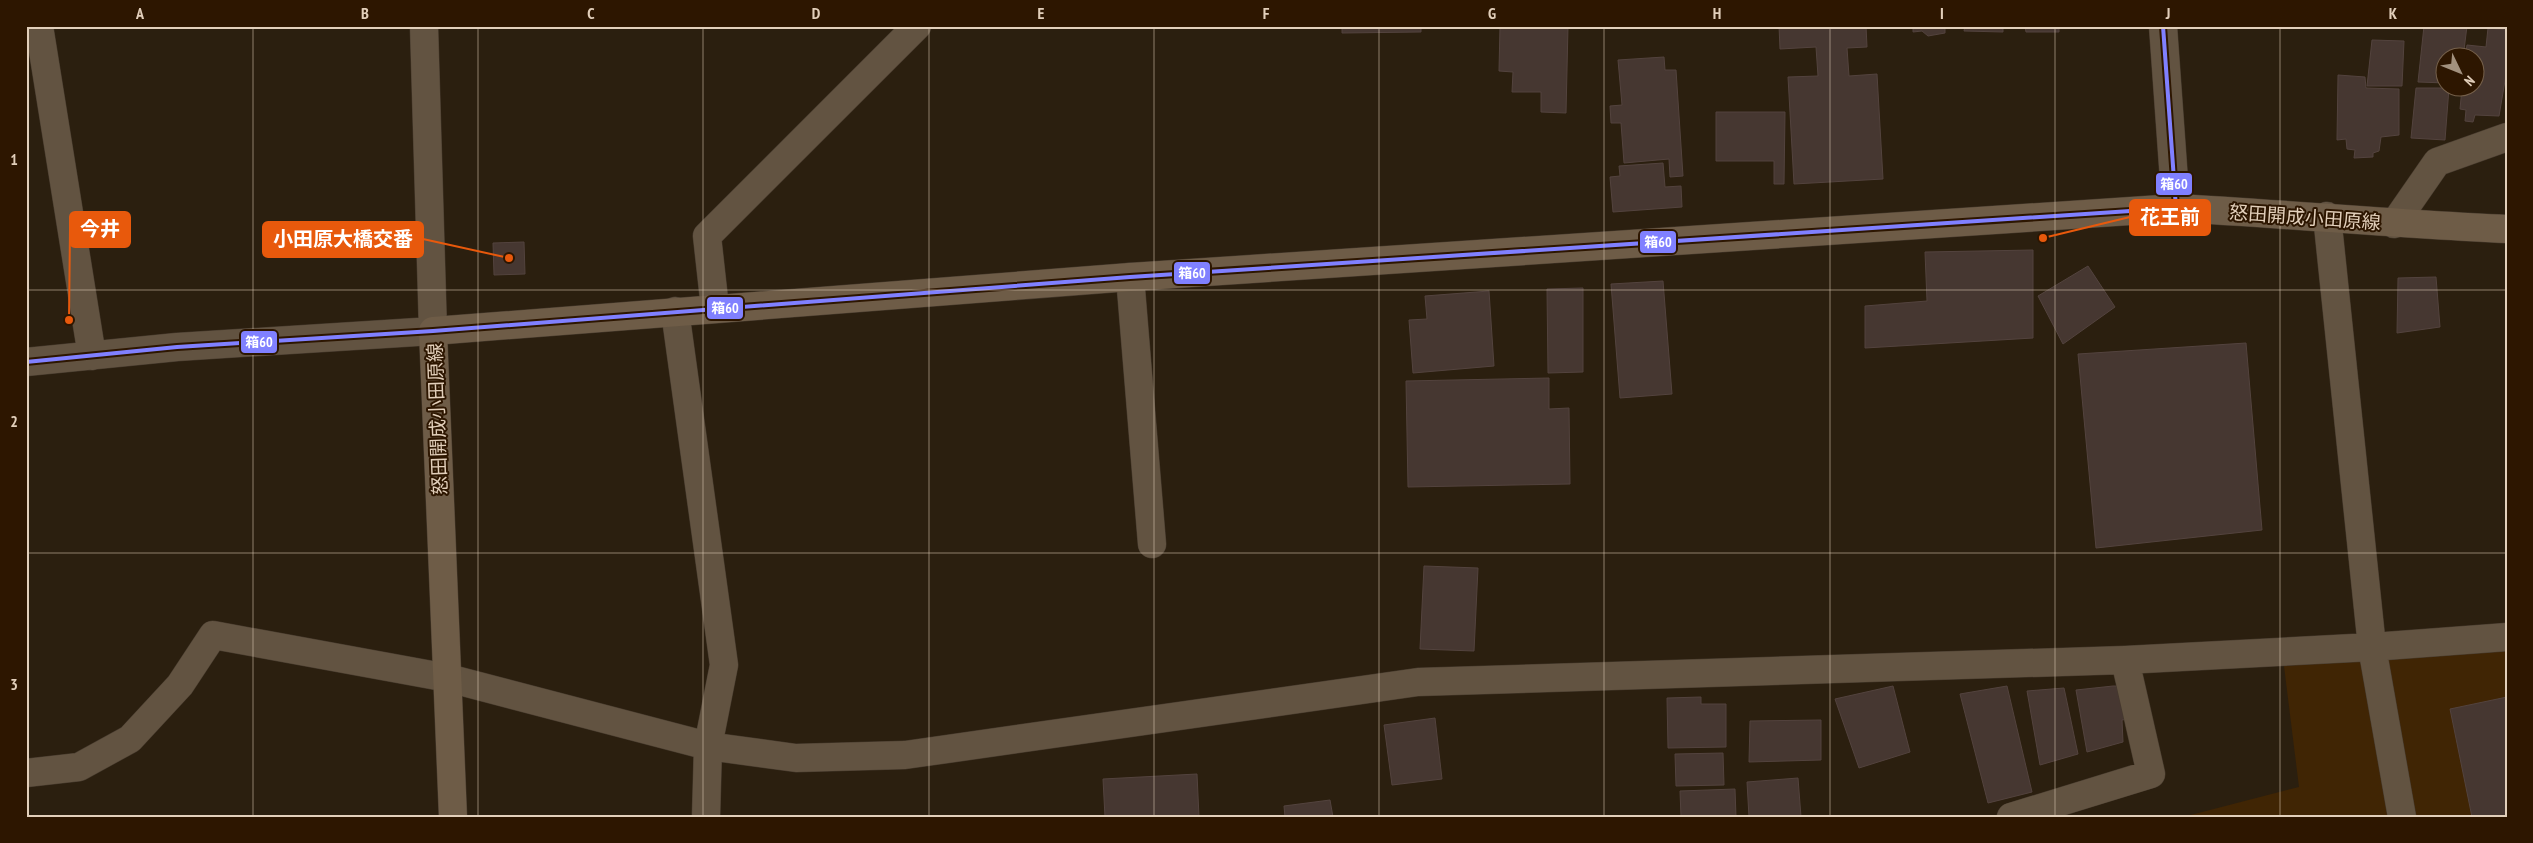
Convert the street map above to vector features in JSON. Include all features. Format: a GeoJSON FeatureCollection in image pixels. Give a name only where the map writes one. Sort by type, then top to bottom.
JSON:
{"type":"FeatureCollection","features":[{"type":"Feature","properties":{"kind":"main road","name":"怒田開成小田原線"},"geometry":{"type":"LineString","coordinates":[[453,817],[433,331],[1130,277],[2176,208],[2327,216],[2394,224],[2507,229]]}},
{"type":"Feature","properties":{"kind":"street"},"geometry":{"type":"LineString","coordinates":[[39,26],[92,356]]}},
{"type":"Feature","properties":{"kind":"street"},"geometry":{"type":"LineString","coordinates":[[26,362],[177,347],[433,331],[424,26]]}},
{"type":"Feature","properties":{"kind":"street"},"geometry":{"type":"LineString","coordinates":[[716,308],[707,236],[917,26]]}},
{"type":"Feature","properties":{"kind":"street"},"geometry":{"type":"LineString","coordinates":[[2164,26],[2176,208]]}},
{"type":"Feature","properties":{"kind":"street"},"geometry":{"type":"LineString","coordinates":[[2394,224],[2437,162],[2507,137]]}},
{"type":"Feature","properties":{"kind":"street"},"geometry":{"type":"LineString","coordinates":[[2327,216],[2372,648],[2402,817]]}},
{"type":"Feature","properties":{"kind":"street"},"geometry":{"type":"LineString","coordinates":[[1130,277],[1152,544]]}},
{"type":"Feature","properties":{"kind":"street"},"geometry":{"type":"LineString","coordinates":[[675,311],[724,665],[708,746],[706,817]]}},
{"type":"Feature","properties":{"kind":"street"},"geometry":{"type":"LineString","coordinates":[[26,773],[79,767],[130,739],[180,685],[213,635],[448,678],[708,746],[796,758],[905,755],[1418,682],[2125,660],[2372,648],[2507,637]]}},
{"type":"Feature","properties":{"kind":"street"},"geometry":{"type":"LineString","coordinates":[[2011,817],[2151,774],[2125,660]]}},
{"type":"Feature","properties":{"kind":"shaded area"},"geometry":{"type":"Polygon","coordinates":[[[2507,650],[2507,817],[2183,817],[2299,787],[2284,666],[2507,650]]]}},
{"type":"Feature","properties":{"kind":"building"},"geometry":{"type":"Polygon","coordinates":[[[1342,26],[1421,26],[1421,32],[1342,33],[1342,26]]]}},
{"type":"Feature","properties":{"kind":"building"},"geometry":{"type":"Polygon","coordinates":[[[1500,26],[1568,26],[1566,113],[1541,112],[1541,92],[1512,92],[1513,72],[1499,71],[1500,26]]]}},
{"type":"Feature","properties":{"kind":"building"},"geometry":{"type":"Polygon","coordinates":[[[1779,26],[1866,26],[1867,47],[1847,48],[1849,76],[1877,74],[1883,179],[1794,184],[1788,77],[1818,76],[1816,47],[1780,49],[1779,26]]]}},
{"type":"Feature","properties":{"kind":"building"},"geometry":{"type":"Polygon","coordinates":[[[1913,26],[1945,26],[1945,33],[1928,36],[1922,31],[1913,32],[1913,26]]]}},
{"type":"Feature","properties":{"kind":"building"},"geometry":{"type":"Polygon","coordinates":[[[1965,26],[2003,26],[2003,32],[1964,31],[1965,26]]]}},
{"type":"Feature","properties":{"kind":"building"},"geometry":{"type":"Polygon","coordinates":[[[2025,26],[2059,26],[2059,32],[2026,32],[2025,26]]]}},
{"type":"Feature","properties":{"kind":"building"},"geometry":{"type":"Polygon","coordinates":[[[2424,26],[2467,26],[2464,48],[2436,48],[2436,83],[2418,82],[2424,26]]]}},
{"type":"Feature","properties":{"kind":"building"},"geometry":{"type":"Polygon","coordinates":[[[2488,28],[2507,30],[2507,69],[2499,116],[2475,115],[2473,122],[2465,121],[2466,110],[2460,109],[2461,98],[2486,98],[2486,48],[2467,48],[2467,45],[2486,47],[2488,28]]]}},
{"type":"Feature","properties":{"kind":"building"},"geometry":{"type":"Polygon","coordinates":[[[2372,40],[2404,41],[2402,86],[2367,86],[2372,40]]]}},
{"type":"Feature","properties":{"kind":"building"},"geometry":{"type":"Polygon","coordinates":[[[1664,57],[1665,70],[1676,70],[1683,176],[1670,177],[1669,159],[1624,163],[1621,123],[1611,123],[1610,106],[1622,105],[1618,60],[1664,57]]]}},
{"type":"Feature","properties":{"kind":"building"},"geometry":{"type":"Polygon","coordinates":[[[2338,75],[2365,77],[2366,88],[2399,89],[2399,135],[2381,137],[2379,151],[2373,153],[2373,157],[2354,158],[2355,150],[2347,149],[2346,139],[2337,140],[2338,75]]]}},
{"type":"Feature","properties":{"kind":"building"},"geometry":{"type":"Polygon","coordinates":[[[2416,88],[2436,88],[2436,98],[2448,98],[2445,140],[2411,138],[2416,88]]]}},
{"type":"Feature","properties":{"kind":"building"},"geometry":{"type":"Polygon","coordinates":[[[1716,112],[1785,112],[1784,184],[1774,184],[1774,161],[1716,161],[1716,112]]]}},
{"type":"Feature","properties":{"kind":"building"},"geometry":{"type":"Polygon","coordinates":[[[1663,163],[1665,187],[1681,186],[1682,207],[1613,212],[1610,177],[1620,176],[1619,166],[1663,163]]]}},
{"type":"Feature","properties":{"kind":"building"},"geometry":{"type":"Polygon","coordinates":[[[524,242],[525,274],[494,275],[493,243],[524,242]]]}},
{"type":"Feature","properties":{"kind":"building"},"geometry":{"type":"Polygon","coordinates":[[[2033,250],[2033,338],[1865,348],[1865,306],[1927,301],[1925,252],[2033,250]]]}},
{"type":"Feature","properties":{"kind":"building"},"geometry":{"type":"Polygon","coordinates":[[[2088,266],[2115,307],[2063,344],[2038,296],[2088,266]]]}},
{"type":"Feature","properties":{"kind":"building"},"geometry":{"type":"Polygon","coordinates":[[[2436,277],[2440,327],[2397,333],[2398,278],[2436,277]]]}},
{"type":"Feature","properties":{"kind":"building"},"geometry":{"type":"Polygon","coordinates":[[[1663,281],[1672,394],[1620,398],[1611,284],[1663,281]]]}},
{"type":"Feature","properties":{"kind":"building"},"geometry":{"type":"Polygon","coordinates":[[[1583,288],[1583,372],[1548,373],[1547,289],[1583,288]]]}},
{"type":"Feature","properties":{"kind":"building"},"geometry":{"type":"Polygon","coordinates":[[[1489,291],[1494,366],[1413,373],[1409,320],[1427,319],[1425,296],[1489,291]]]}},
{"type":"Feature","properties":{"kind":"building"},"geometry":{"type":"Polygon","coordinates":[[[2246,343],[2262,530],[2096,548],[2078,354],[2246,343]]]}},
{"type":"Feature","properties":{"kind":"building"},"geometry":{"type":"Polygon","coordinates":[[[1549,378],[1549,409],[1569,408],[1570,484],[1408,487],[1406,381],[1549,378]]]}},
{"type":"Feature","properties":{"kind":"building"},"geometry":{"type":"Polygon","coordinates":[[[1424,566],[1478,568],[1474,651],[1420,649],[1424,566]]]}},
{"type":"Feature","properties":{"kind":"building"},"geometry":{"type":"Polygon","coordinates":[[[1893,686],[1910,752],[1859,768],[1835,699],[1893,686]]]}},
{"type":"Feature","properties":{"kind":"building"},"geometry":{"type":"Polygon","coordinates":[[[2007,686],[2032,792],[1988,803],[1960,694],[2007,686]]]}},
{"type":"Feature","properties":{"kind":"building"},"geometry":{"type":"Polygon","coordinates":[[[2121,686],[2128,719],[2122,720],[2123,742],[2087,752],[2076,690],[2121,686]]]}},
{"type":"Feature","properties":{"kind":"building"},"geometry":{"type":"Polygon","coordinates":[[[2064,688],[2078,754],[2040,765],[2027,691],[2064,688]]]}},
{"type":"Feature","properties":{"kind":"building"},"geometry":{"type":"Polygon","coordinates":[[[1701,697],[1701,704],[1726,704],[1726,747],[1668,748],[1667,698],[1701,697]]]}},
{"type":"Feature","properties":{"kind":"building"},"geometry":{"type":"Polygon","coordinates":[[[2507,697],[2507,817],[2472,817],[2450,709],[2507,697]]]}},
{"type":"Feature","properties":{"kind":"building"},"geometry":{"type":"Polygon","coordinates":[[[1435,718],[1442,779],[1392,785],[1384,725],[1435,718]]]}},
{"type":"Feature","properties":{"kind":"building"},"geometry":{"type":"Polygon","coordinates":[[[1821,720],[1821,760],[1749,762],[1750,721],[1821,720]]]}},
{"type":"Feature","properties":{"kind":"building"},"geometry":{"type":"Polygon","coordinates":[[[1723,753],[1724,785],[1676,786],[1675,754],[1723,753]]]}},
{"type":"Feature","properties":{"kind":"building"},"geometry":{"type":"Polygon","coordinates":[[[1197,774],[1199,817],[1105,817],[1103,779],[1197,774]]]}},
{"type":"Feature","properties":{"kind":"building"},"geometry":{"type":"Polygon","coordinates":[[[1798,778],[1801,817],[1749,817],[1747,782],[1798,778]]]}},
{"type":"Feature","properties":{"kind":"building"},"geometry":{"type":"Polygon","coordinates":[[[1735,789],[1736,817],[1681,817],[1680,791],[1735,789]]]}},
{"type":"Feature","properties":{"kind":"building"},"geometry":{"type":"Polygon","coordinates":[[[1330,800],[1333,817],[1285,817],[1284,806],[1330,800]]]}},
{"type":"Feature","properties":{"kind":"transit line","name":"箱60"},"geometry":{"type":"LineString","coordinates":[[26,362],[177,347],[433,331],[1130,277],[2176,208],[2163,26]]}},
{"type":"Feature","properties":{"kind":"place","name":"花王前"},"geometry":{"type":"Point","coordinates":[2043,238]}},
{"type":"Feature","properties":{"kind":"place","name":"小田原大橋交番"},"geometry":{"type":"Point","coordinates":[509,258]}},
{"type":"Feature","properties":{"kind":"place","name":"今井"},"geometry":{"type":"Point","coordinates":[69,320]}}]}
